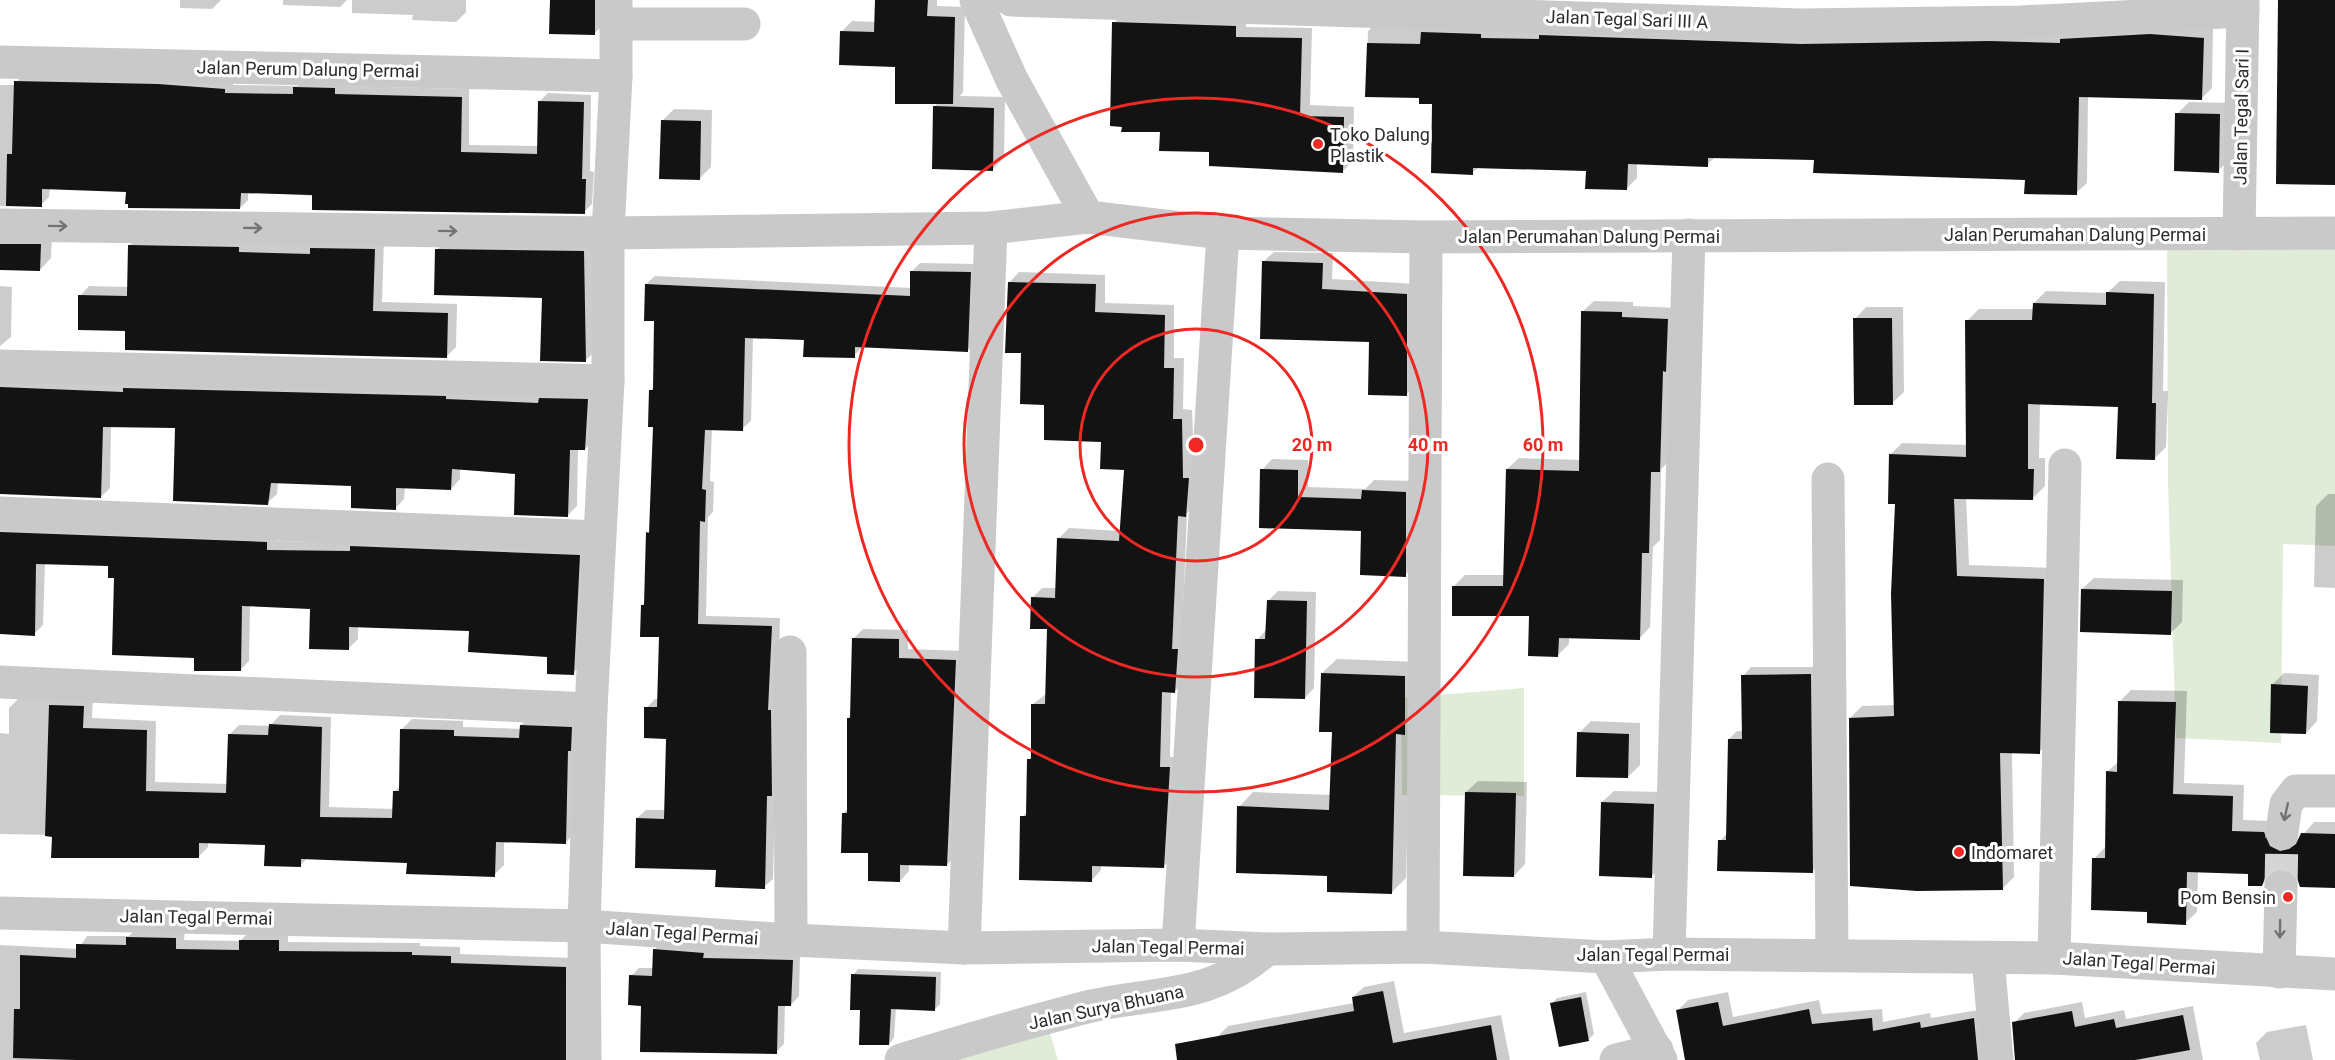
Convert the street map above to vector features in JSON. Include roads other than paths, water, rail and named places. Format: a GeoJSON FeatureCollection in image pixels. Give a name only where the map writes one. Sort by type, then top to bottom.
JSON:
{"type":"FeatureCollection","features":[{"type":"Feature","properties":{"kind":"street"},"geometry":{"type":"LineString","coordinates":[[976,0],[1012,80],[1088,218]]}},
{"type":"Feature","properties":{"kind":"street","name":"Jalan Tegal Sari III A"},"geometry":{"type":"LineString","coordinates":[[1011,0],[1801,12],[2021,11],[2243,6]]}},
{"type":"Feature","properties":{"kind":"street","name":"Jalan Tegal Sari I"},"geometry":{"type":"LineString","coordinates":[[2239,234],[2243,6]]}},
{"type":"Feature","properties":{"kind":"street"},"geometry":{"type":"LineString","coordinates":[[585,1060],[584,926],[591,709],[608,381],[608,233],[616,76],[616,12],[744,24]]}},
{"type":"Feature","properties":{"kind":"street","name":"Jalan Perum Dalung Permai"},"geometry":{"type":"LineString","coordinates":[[0,62],[616,76]]}},
{"type":"Feature","properties":{"kind":"street","name":"Jalan Perumahan Dalung Permai"},"geometry":{"type":"LineString","coordinates":[[0,225],[608,233],[991,228],[1088,218],[1223,233],[1426,237],[2335,233]]}},
{"type":"Feature","properties":{"kind":"street"},"geometry":{"type":"LineString","coordinates":[[964,948],[991,228]]}},
{"type":"Feature","properties":{"kind":"street"},"geometry":{"type":"LineString","coordinates":[[1179,945],[1223,233]]}},
{"type":"Feature","properties":{"kind":"street"},"geometry":{"type":"LineString","coordinates":[[1669,954],[1689,235]]}},
{"type":"Feature","properties":{"kind":"street"},"geometry":{"type":"LineString","coordinates":[[1423,947],[1426,237]]}},
{"type":"Feature","properties":{"kind":"street"},"geometry":{"type":"LineString","coordinates":[[0,366],[608,381]]}},
{"type":"Feature","properties":{"kind":"street"},"geometry":{"type":"LineString","coordinates":[[2054,958],[2065,465]]}},
{"type":"Feature","properties":{"kind":"street"},"geometry":{"type":"LineString","coordinates":[[1828,479],[1832,954]]}},
{"type":"Feature","properties":{"kind":"street"},"geometry":{"type":"LineString","coordinates":[[0,513],[599,537]]}},
{"type":"Feature","properties":{"kind":"street"},"geometry":{"type":"LineString","coordinates":[[790,652],[791,940]]}},
{"type":"Feature","properties":{"kind":"street"},"geometry":{"type":"LineString","coordinates":[[0,682],[591,709]]}},
{"type":"Feature","properties":{"kind":"street"},"geometry":{"type":"LineString","coordinates":[[2282,832],[2286,804],[2296,792],[2335,791]]}},
{"type":"Feature","properties":{"kind":"street"},"geometry":{"type":"LineString","coordinates":[[2279,972],[2281,887]]}},
{"type":"Feature","properties":{"kind":"street","name":"Jalan Tegal Permai"},"geometry":{"type":"LineString","coordinates":[[0,913],[584,926],[791,940],[964,948],[1179,945],[1267,949],[1423,947],[1606,957],[1669,954],[1832,954],[1988,959],[2054,958],[2335,974]]}},
{"type":"Feature","properties":{"kind":"street","name":"Jalan Surya Bhuana"},"geometry":{"type":"LineString","coordinates":[[902,1060],[1090,1006],[1205,986],[1238,973],[1267,949]]}},
{"type":"Feature","properties":{"kind":"street"},"geometry":{"type":"LineString","coordinates":[[1606,957],[1659,1055],[1616,1060]]}},
{"type":"Feature","properties":{"kind":"street"},"geometry":{"type":"LineString","coordinates":[[1988,959],[1997,1060]]}},
{"type":"Feature","properties":{"kind":"tunnel"},"geometry":{"type":"LineString","coordinates":[[2281,887],[2282,832]]}},
{"type":"Feature","properties":{"kind":"place","name":"Toko Dalung Plastik"},"geometry":{"type":"Point","coordinates":[1318,144]}},
{"type":"Feature","properties":{"kind":"place","name":"Indomaret"},"geometry":{"type":"Point","coordinates":[1959,852]}},
{"type":"Feature","properties":{"kind":"place","name":"Pom Bensin"},"geometry":{"type":"Point","coordinates":[2288,897]}}]}
